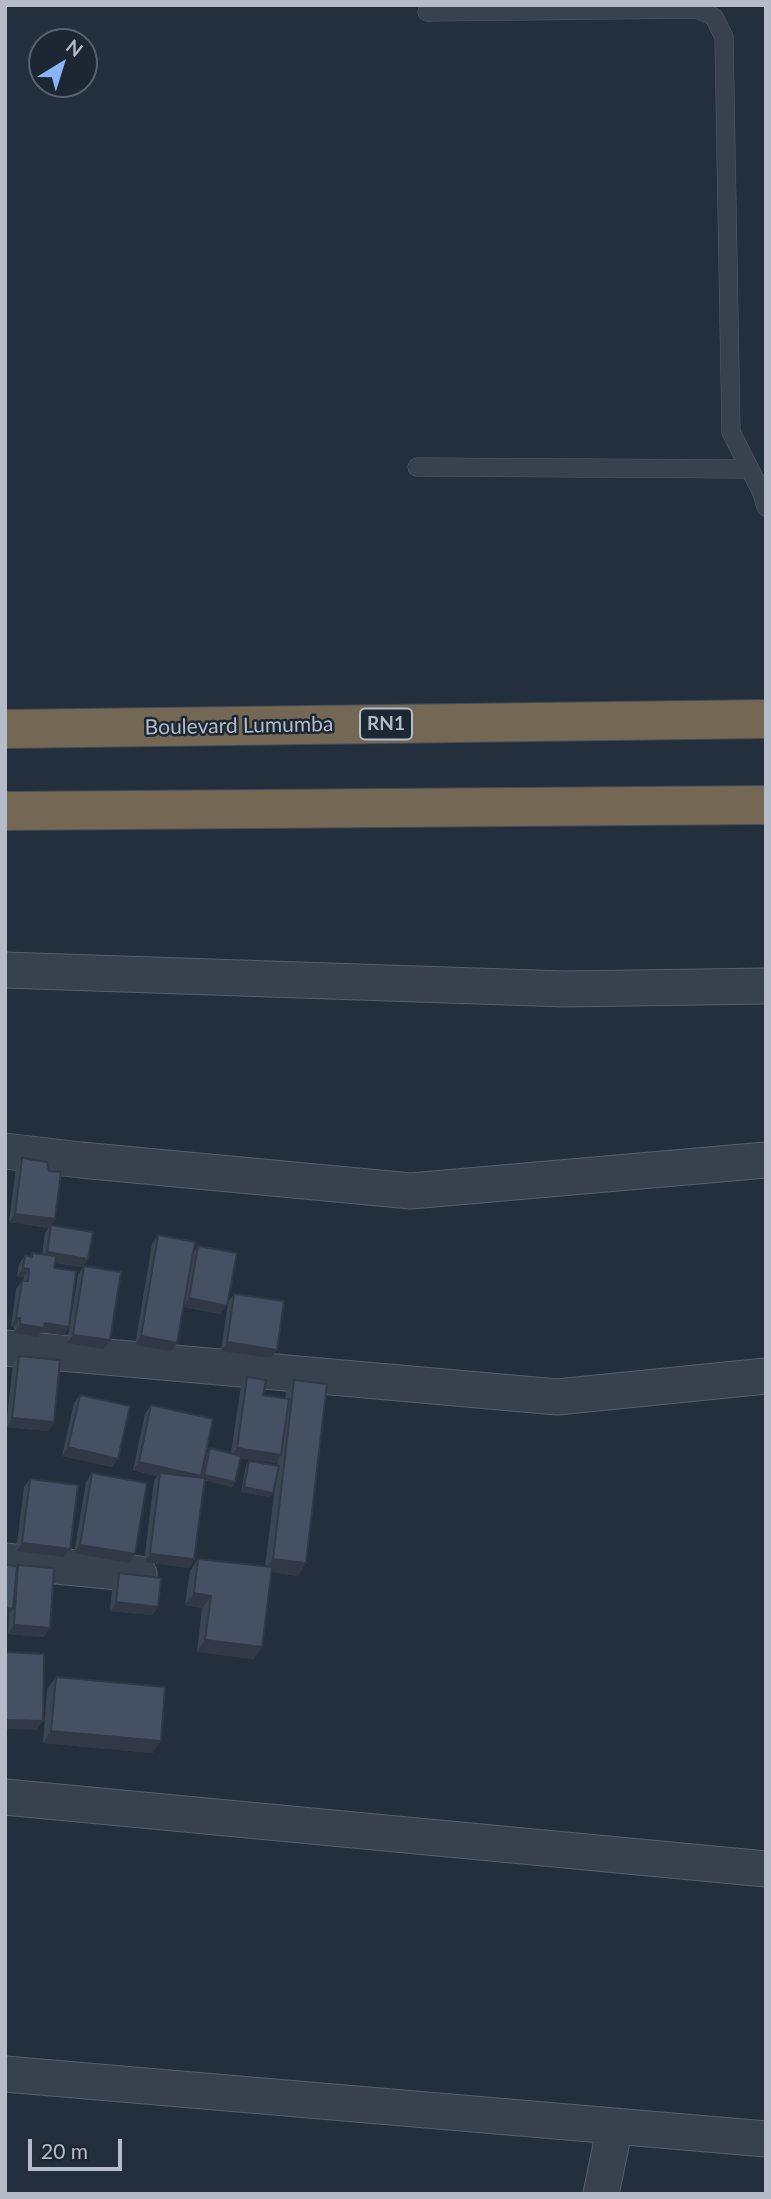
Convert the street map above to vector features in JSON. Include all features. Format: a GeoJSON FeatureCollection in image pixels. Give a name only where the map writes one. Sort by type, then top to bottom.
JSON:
{"type":"FeatureCollection","features":[{"type":"Feature","properties":{"kind":"highway","name":"Boulevard Lumumba"},"geometry":{"type":"LineString","coordinates":[[5,729],[766,719]]}},
{"type":"Feature","properties":{"kind":"highway"},"geometry":{"type":"LineString","coordinates":[[5,811],[766,805]]}},
{"type":"Feature","properties":{"kind":"street"},"geometry":{"type":"LineString","coordinates":[[5,970],[565,989],[766,986]]}},
{"type":"Feature","properties":{"kind":"street"},"geometry":{"type":"LineString","coordinates":[[5,1151],[411,1191],[766,1160]]}},
{"type":"Feature","properties":{"kind":"street"},"geometry":{"type":"LineString","coordinates":[[5,1348],[557,1397],[766,1376]]}},
{"type":"Feature","properties":{"kind":"street"},"geometry":{"type":"LineString","coordinates":[[5,1561],[139,1574]]}},
{"type":"Feature","properties":{"kind":"street"},"geometry":{"type":"LineString","coordinates":[[5,1797],[766,1869]]}},
{"type":"Feature","properties":{"kind":"street"},"geometry":{"type":"LineString","coordinates":[[5,2074],[766,2139]]}},
{"type":"Feature","properties":{"kind":"street"},"geometry":{"type":"LineString","coordinates":[[601,2194],[615,2126]]}},
{"type":"Feature","properties":{"kind":"lane"},"geometry":{"type":"LineString","coordinates":[[427,12],[696,9],[714,17],[724,37],[731,432],[762,493],[766,507]]}},
{"type":"Feature","properties":{"kind":"lane"},"geometry":{"type":"LineString","coordinates":[[417,467],[750,469]]}},
{"type":"Feature","properties":{"kind":"building"},"geometry":{"type":"Polygon","coordinates":[[[22,1158],[47,1162],[49,1171],[61,1172],[55,1219],[15,1214],[22,1158]]]}},
{"type":"Feature","properties":{"kind":"building"},"geometry":{"type":"Polygon","coordinates":[[[51,1225],[93,1232],[88,1259],[47,1252],[51,1225]]]}},
{"type":"Feature","properties":{"kind":"building"},"geometry":{"type":"Polygon","coordinates":[[[158,1235],[195,1242],[177,1343],[141,1336],[158,1235]]]}},
{"type":"Feature","properties":{"kind":"building"},"geometry":{"type":"Polygon","coordinates":[[[198,1246],[237,1253],[227,1306],[189,1298],[198,1246]]]}},
{"type":"Feature","properties":{"kind":"building"},"geometry":{"type":"Polygon","coordinates":[[[32,1253],[56,1256],[54,1268],[76,1271],[69,1327],[45,1323],[44,1328],[20,1324],[20,1318],[16,1318],[22,1281],[28,1281],[29,1269],[23,1268],[25,1255],[32,1257],[32,1253]]]}},
{"type":"Feature","properties":{"kind":"building"},"geometry":{"type":"Polygon","coordinates":[[[84,1266],[121,1272],[110,1340],[73,1335],[84,1266]]]}},
{"type":"Feature","properties":{"kind":"building"},"geometry":{"type":"Polygon","coordinates":[[[234,1294],[284,1301],[277,1350],[227,1342],[234,1294]]]}},
{"type":"Feature","properties":{"kind":"building"},"geometry":{"type":"Polygon","coordinates":[[[19,1356],[60,1360],[54,1422],[12,1418],[19,1356]]]}},
{"type":"Feature","properties":{"kind":"building"},"geometry":{"type":"Polygon","coordinates":[[[247,1377],[266,1380],[263,1395],[289,1399],[281,1455],[237,1448],[247,1377]]]}},
{"type":"Feature","properties":{"kind":"building"},"geometry":{"type":"Polygon","coordinates":[[[294,1380],[327,1384],[306,1563],[273,1559],[294,1380]]]}},
{"type":"Feature","properties":{"kind":"building"},"geometry":{"type":"Polygon","coordinates":[[[80,1395],[130,1406],[118,1459],[68,1447],[80,1395]]]}},
{"type":"Feature","properties":{"kind":"building"},"geometry":{"type":"Polygon","coordinates":[[[151,1405],[213,1419],[201,1476],[139,1462],[151,1405]]]}},
{"type":"Feature","properties":{"kind":"building"},"geometry":{"type":"Polygon","coordinates":[[[210,1448],[241,1456],[235,1482],[204,1475],[210,1448]]]}},
{"type":"Feature","properties":{"kind":"building"},"geometry":{"type":"Polygon","coordinates":[[[249,1461],[279,1466],[273,1493],[244,1487],[249,1461]]]}},
{"type":"Feature","properties":{"kind":"building"},"geometry":{"type":"Polygon","coordinates":[[[92,1473],[147,1483],[135,1554],[80,1545],[92,1473]]]}},
{"type":"Feature","properties":{"kind":"building"},"geometry":{"type":"Polygon","coordinates":[[[160,1473],[205,1478],[194,1559],[150,1554],[160,1473]]]}},
{"type":"Feature","properties":{"kind":"building"},"geometry":{"type":"Polygon","coordinates":[[[30,1479],[78,1485],[70,1549],[22,1543],[30,1479]]]}},
{"type":"Feature","properties":{"kind":"building"},"geometry":{"type":"Polygon","coordinates":[[[198,1559],[272,1567],[262,1647],[205,1640],[211,1596],[194,1593],[198,1559]]]}},
{"type":"Feature","properties":{"kind":"building"},"geometry":{"type":"Polygon","coordinates":[[[5,1565],[17,1566],[13,1609],[5,1608],[5,1565]]]}},
{"type":"Feature","properties":{"kind":"building"},"geometry":{"type":"Polygon","coordinates":[[[18,1565],[54,1568],[50,1628],[14,1625],[18,1565]]]}},
{"type":"Feature","properties":{"kind":"building"},"geometry":{"type":"Polygon","coordinates":[[[119,1573],[161,1578],[158,1607],[116,1602],[119,1573]]]}},
{"type":"Feature","properties":{"kind":"building"},"geometry":{"type":"Polygon","coordinates":[[[5,1652],[44,1654],[43,1721],[5,1720],[5,1652]]]}},
{"type":"Feature","properties":{"kind":"building"},"geometry":{"type":"Polygon","coordinates":[[[56,1677],[165,1687],[161,1741],[51,1731],[56,1677]]]}}]}
